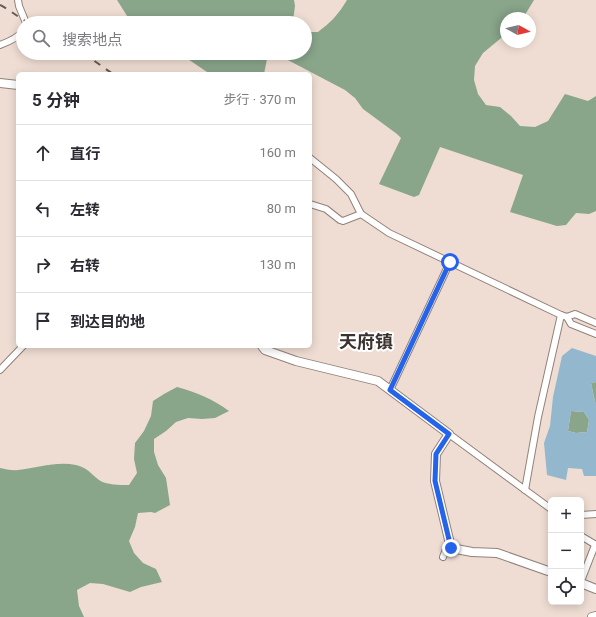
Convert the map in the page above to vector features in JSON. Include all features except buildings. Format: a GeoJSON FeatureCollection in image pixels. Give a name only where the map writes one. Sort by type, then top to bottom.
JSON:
{"type":"FeatureCollection","features":[{"type":"Feature","properties":{"kind":"street"},"geometry":{"type":"LineString","coordinates":[[18,0],[23,16]]}},
{"type":"Feature","properties":{"kind":"street"},"geometry":{"type":"LineString","coordinates":[[0,45],[16,37]]}},
{"type":"Feature","properties":{"kind":"street"},"geometry":{"type":"LineString","coordinates":[[0,83],[16,85]]}},
{"type":"Feature","properties":{"kind":"street"},"geometry":{"type":"LineString","coordinates":[[312,160],[336,179],[351,194],[361,214],[389,233],[564,316],[571,324],[596,334]]}},
{"type":"Feature","properties":{"kind":"street"},"geometry":{"type":"LineString","coordinates":[[312,205],[326,209],[343,221],[361,214]]}},
{"type":"Feature","properties":{"kind":"street"},"geometry":{"type":"LineString","coordinates":[[390,390],[450,262]]}},
{"type":"Feature","properties":{"kind":"street"},"geometry":{"type":"LineString","coordinates":[[564,316],[575,314],[596,323]]}},
{"type":"Feature","properties":{"kind":"street"},"geometry":{"type":"LineString","coordinates":[[525,490],[538,416],[564,316]]}},
{"type":"Feature","properties":{"kind":"street"},"geometry":{"type":"LineString","coordinates":[[0,370],[22,348]]}},
{"type":"Feature","properties":{"kind":"street"},"geometry":{"type":"LineString","coordinates":[[264,348],[265,350],[296,362],[378,381],[548,507]]}},
{"type":"Feature","properties":{"kind":"street"},"geometry":{"type":"LineString","coordinates":[[449,434],[436,454],[435,481],[451,548],[472,552],[497,553],[548,571]]}},
{"type":"Feature","properties":{"kind":"street"},"geometry":{"type":"LineString","coordinates":[[584,516],[596,514]]}},
{"type":"Feature","properties":{"kind":"street"},"geometry":{"type":"LineString","coordinates":[[584,538],[595,545],[584,574]]}},
{"type":"Feature","properties":{"kind":"street"},"geometry":{"type":"LineString","coordinates":[[443,557],[450,540]]}},
{"type":"Feature","properties":{"kind":"street"},"geometry":{"type":"LineString","coordinates":[[584,583],[596,589]]}},
{"type":"Feature","properties":{"kind":"street"},"geometry":{"type":"LineString","coordinates":[[592,617],[596,616]]}},
{"type":"Feature","properties":{"kind":"green space"},"geometry":{"type":"Polygon","coordinates":[[[117,0],[294,0],[295,6],[294,16],[127,16],[117,0]]]}},
{"type":"Feature","properties":{"kind":"green space"},"geometry":{"type":"Polygon","coordinates":[[[347,0],[534,0],[527,12],[500,12],[500,39],[483,53],[475,66],[474,80],[478,94],[486,105],[500,107],[520,126],[535,127],[548,121],[565,94],[588,101],[596,96],[596,211],[589,214],[576,213],[566,225],[557,226],[510,212],[523,175],[440,147],[419,195],[414,197],[379,184],[401,138],[363,109],[355,98],[345,90],[288,60],[312,60],[312,32],[318,32],[334,18],[347,0]]]}},
{"type":"Feature","properties":{"kind":"green space"},"geometry":{"type":"Polygon","coordinates":[[[189,60],[267,60],[264,72],[207,72],[189,60]]]}},
{"type":"Feature","properties":{"kind":"green space"},"geometry":{"type":"Polygon","coordinates":[[[596,382],[596,402],[595,402],[591,383],[596,382]]]}},
{"type":"Feature","properties":{"kind":"green space"},"geometry":{"type":"Polygon","coordinates":[[[177,387],[204,396],[229,411],[215,418],[188,418],[176,422],[154,439],[154,452],[158,465],[166,478],[170,505],[155,513],[138,513],[135,527],[129,541],[134,553],[143,563],[156,569],[162,582],[141,587],[130,592],[103,584],[90,583],[77,590],[79,606],[84,617],[0,617],[0,468],[16,470],[54,464],[69,464],[76,465],[89,471],[105,483],[129,485],[137,473],[134,459],[135,443],[144,431],[151,416],[153,401],[177,387]]]}},
{"type":"Feature","properties":{"kind":"green space"},"geometry":{"type":"Polygon","coordinates":[[[571,411],[584,412],[589,420],[587,432],[576,433],[568,431],[571,411]]]}},
{"type":"Feature","properties":{"kind":"water"},"geometry":{"type":"Polygon","coordinates":[[[572,348],[596,356],[596,382],[591,383],[596,402],[596,476],[584,476],[582,469],[568,468],[566,480],[547,475],[544,443],[550,426],[553,397],[562,356],[572,348]],[[571,411],[568,431],[576,433],[587,432],[589,420],[584,412],[571,411]]]}},
{"type":"Feature","properties":{"kind":"railway"},"geometry":{"type":"LineString","coordinates":[[0,5],[18,16]]}},
{"type":"Feature","properties":{"kind":"railway"},"geometry":{"type":"LineString","coordinates":[[93,60],[110,72]]}},
{"type":"Feature","properties":{"kind":"district","name":"天府镇"},"geometry":{"type":"Point","coordinates":[366,341]}},
{"type":"Feature","properties":{"kind":"route"},"geometry":{"type":"LineString","coordinates":[[450,262],[390,390],[449,434],[436,454],[435,481],[451,548]]}}]}
